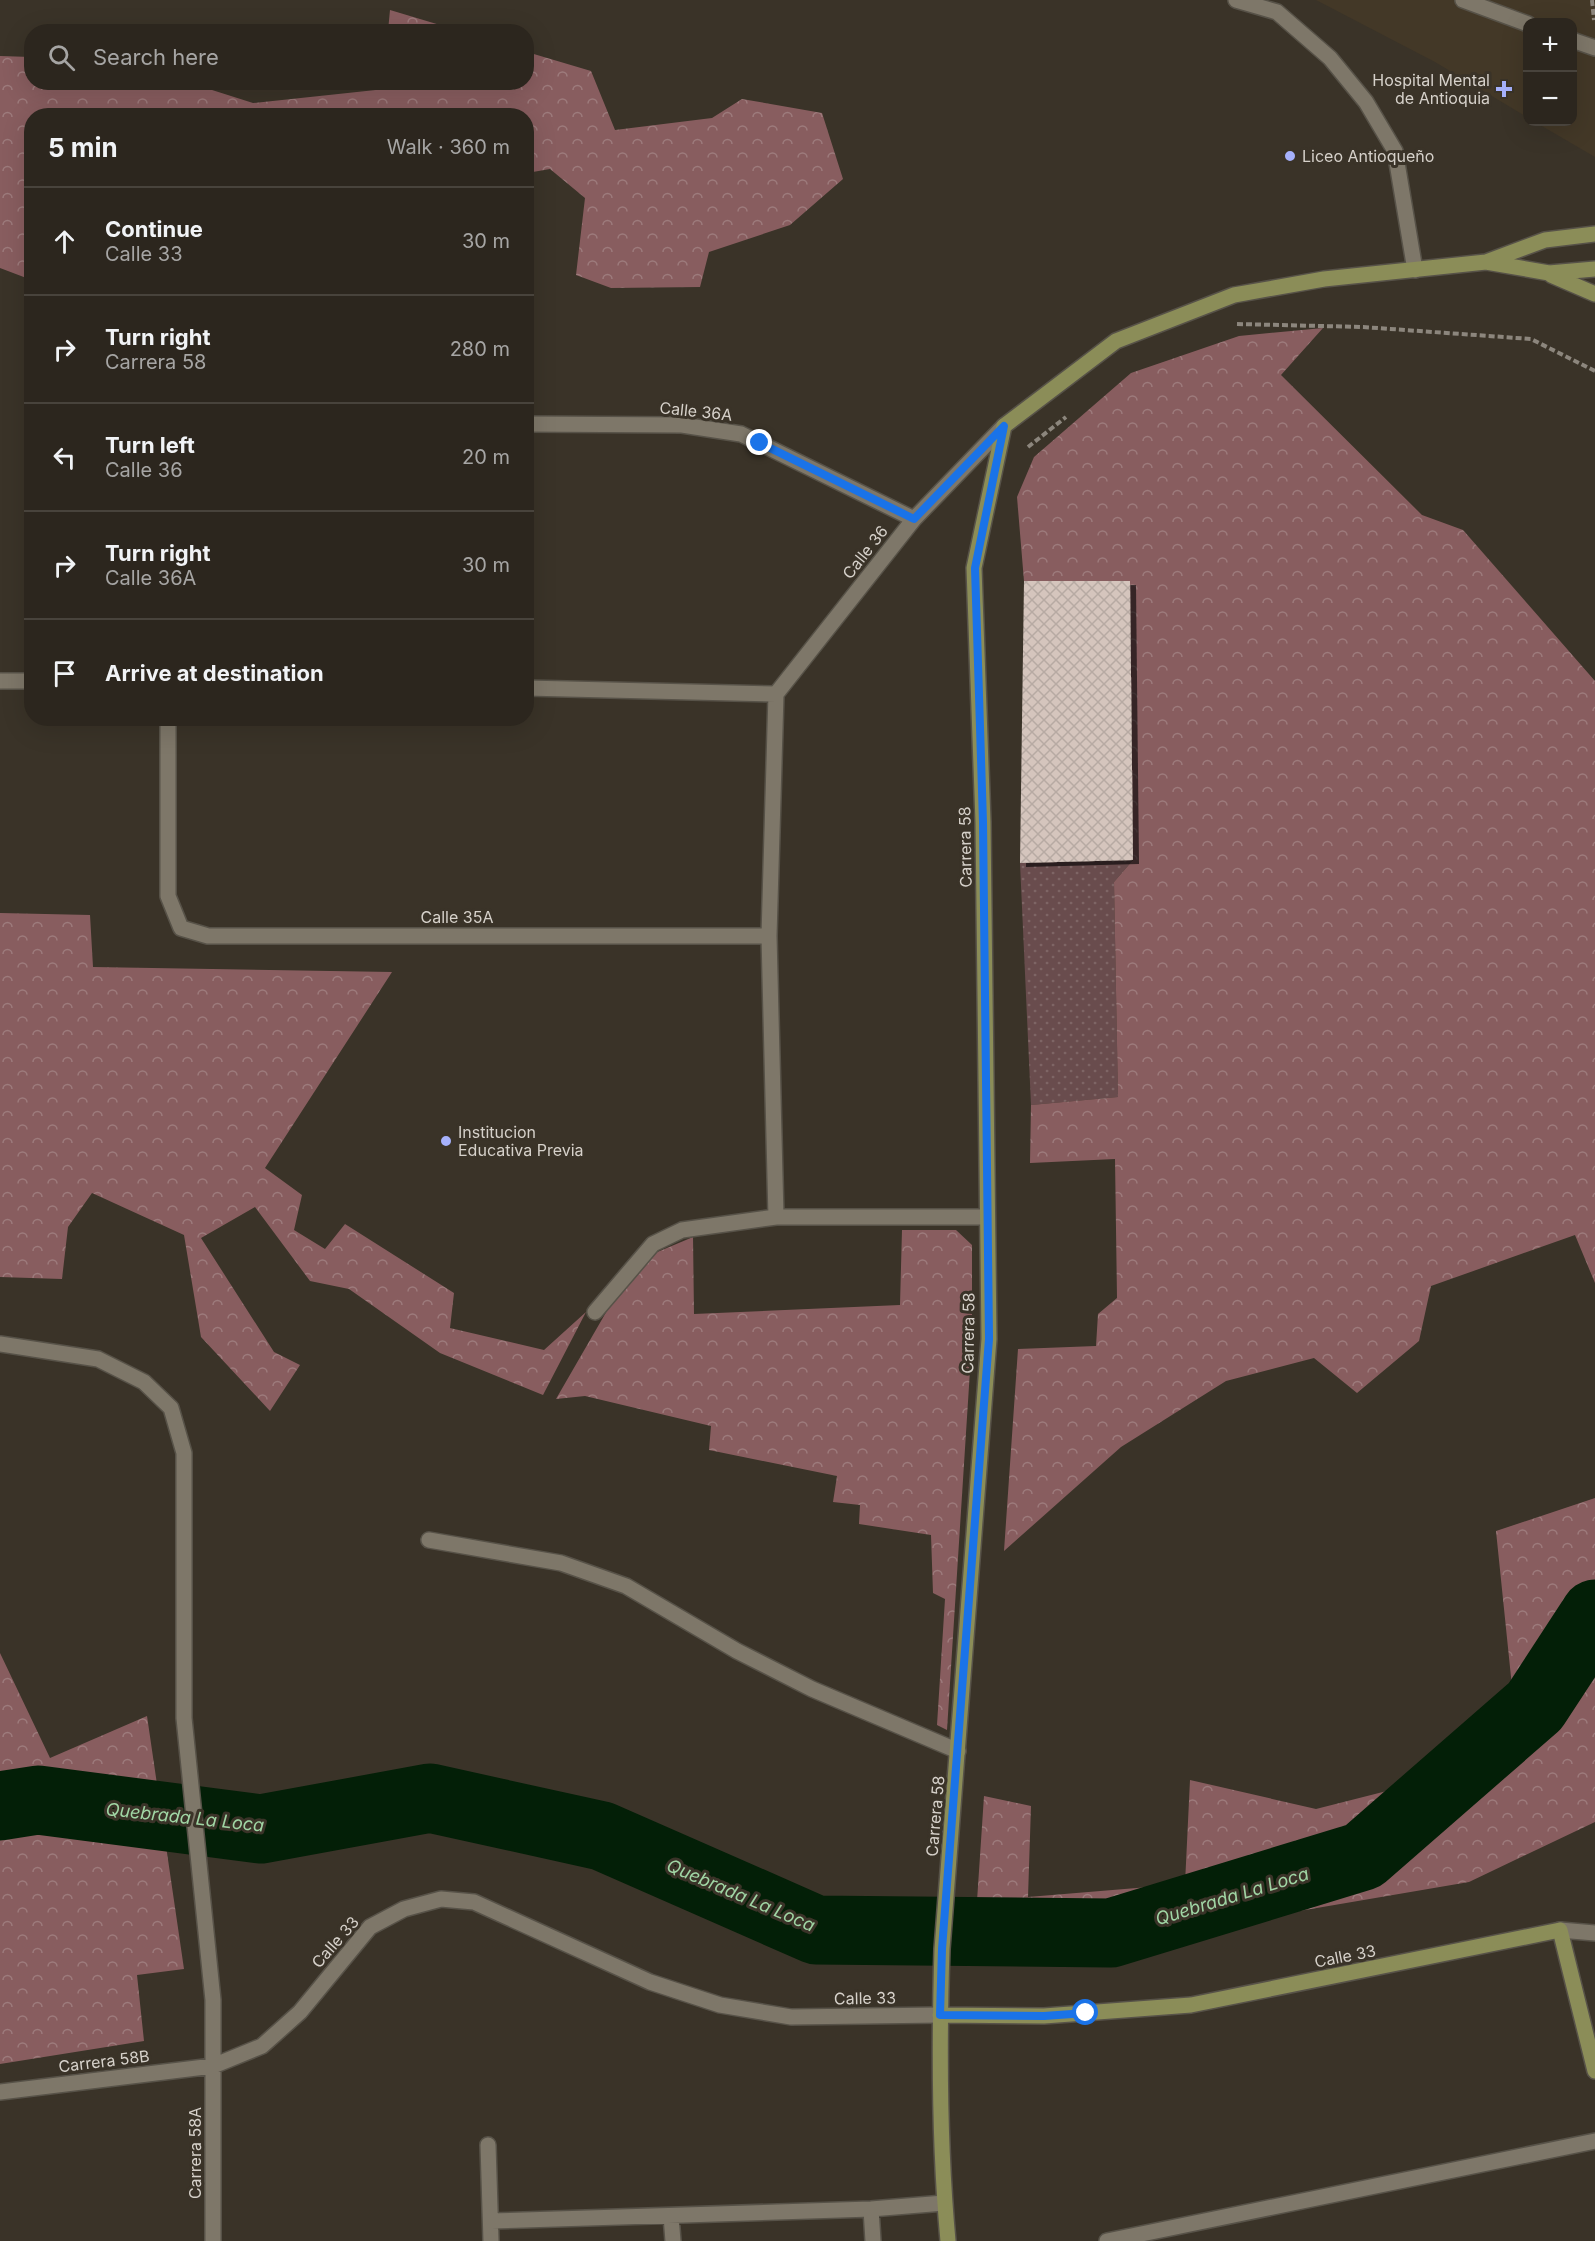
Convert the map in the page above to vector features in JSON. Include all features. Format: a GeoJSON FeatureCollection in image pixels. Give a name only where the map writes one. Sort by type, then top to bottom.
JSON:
{"type":"FeatureCollection","features":[{"type":"Feature","properties":{"kind":"main road"},"geometry":{"type":"LineString","coordinates":[[1486,261],[1545,240],[1595,234]]}},
{"type":"Feature","properties":{"kind":"main road","name":"Calle 36"},"geometry":{"type":"LineString","coordinates":[[1004,426],[1116,341],[1234,295],[1324,279],[1486,261]]}},
{"type":"Feature","properties":{"kind":"main road"},"geometry":{"type":"LineString","coordinates":[[1486,261],[1549,273],[1595,294]]}},
{"type":"Feature","properties":{"kind":"main road"},"geometry":{"type":"LineString","coordinates":[[1549,273],[1595,268]]}},
{"type":"Feature","properties":{"kind":"main road","name":"Carrera 58"},"geometry":{"type":"LineString","coordinates":[[948,2241],[944,2203],[940,2015],[942,1949],[989,1339],[983,822],[975,568],[1004,426]]}},
{"type":"Feature","properties":{"kind":"main road"},"geometry":{"type":"LineString","coordinates":[[1560,1930],[1595,2071]]}},
{"type":"Feature","properties":{"kind":"main road","name":"Calle 33"},"geometry":{"type":"LineString","coordinates":[[940,2015],[1044,2016],[1191,2005],[1560,1930]]}},
{"type":"Feature","properties":{"kind":"street"},"geometry":{"type":"LineString","coordinates":[[1236,0],[1277,12],[1330,58],[1366,102],[1395,151],[1415,270]]}},
{"type":"Feature","properties":{"kind":"street"},"geometry":{"type":"LineString","coordinates":[[1463,0],[1523,22]]}},
{"type":"Feature","properties":{"kind":"street"},"geometry":{"type":"LineString","coordinates":[[1577,42],[1595,48]]}},
{"type":"Feature","properties":{"kind":"street","name":"Calle 36A"},"geometry":{"type":"LineString","coordinates":[[534,424],[682,425],[741,434],[914,519]]}},
{"type":"Feature","properties":{"kind":"street","name":"Calle 36"},"geometry":{"type":"LineString","coordinates":[[776,694],[914,519],[1004,426]]}},
{"type":"Feature","properties":{"kind":"street"},"geometry":{"type":"LineString","coordinates":[[0,681],[24,681]]}},
{"type":"Feature","properties":{"kind":"street"},"geometry":{"type":"LineString","coordinates":[[534,688],[776,694],[769,936],[776,1217]]}},
{"type":"Feature","properties":{"kind":"street","name":"Calle 35A"},"geometry":{"type":"LineString","coordinates":[[168,726],[168,897],[181,928],[208,936],[769,936]]}},
{"type":"Feature","properties":{"kind":"street"},"geometry":{"type":"LineString","coordinates":[[595,1312],[652,1244],[682,1230],[776,1217],[986,1217]]}},
{"type":"Feature","properties":{"kind":"street","name":"Carrera 58A"},"geometry":{"type":"LineString","coordinates":[[0,1344],[98,1359],[144,1382],[171,1408],[184,1453],[184,1718],[213,2000],[213,2241]]}},
{"type":"Feature","properties":{"kind":"street"},"geometry":{"type":"LineString","coordinates":[[429,1540],[561,1563],[626,1586],[736,1650],[812,1689],[958,1751]]}},
{"type":"Feature","properties":{"kind":"street","name":"Calle 33"},"geometry":{"type":"LineString","coordinates":[[213,2066],[262,2046],[300,2012],[370,1927],[404,1909],[441,1899],[474,1902],[650,1982],[720,2005],[791,2017],[940,2015]]}},
{"type":"Feature","properties":{"kind":"street","name":"Calle 33"},"geometry":{"type":"LineString","coordinates":[[1560,1930],[1595,1933]]}},
{"type":"Feature","properties":{"kind":"street","name":"Carrera 58B"},"geometry":{"type":"LineString","coordinates":[[0,2092],[213,2066]]}},
{"type":"Feature","properties":{"kind":"street"},"geometry":{"type":"LineString","coordinates":[[1107,2241],[1595,2140]]}},
{"type":"Feature","properties":{"kind":"street"},"geometry":{"type":"LineString","coordinates":[[488,2145],[491,2241]]}},
{"type":"Feature","properties":{"kind":"street"},"geometry":{"type":"LineString","coordinates":[[491,2221],[871,2209],[944,2203]]}},
{"type":"Feature","properties":{"kind":"street"},"geometry":{"type":"LineString","coordinates":[[871,2209],[873,2241]]}},
{"type":"Feature","properties":{"kind":"street"},"geometry":{"type":"LineString","coordinates":[[671,2216],[673,2241]]}},
{"type":"Feature","properties":{"kind":"path"},"geometry":{"type":"LineString","coordinates":[[1234,324],[1363,327],[1532,339],[1595,371]]}},
{"type":"Feature","properties":{"kind":"path"},"geometry":{"type":"LineString","coordinates":[[994,474],[1066,417]]}},
{"type":"Feature","properties":{"kind":"shaded area","name":"Hospital Mental de Antioquia"},"geometry":{"type":"Polygon","coordinates":[[[1316,0],[1595,0],[1595,157],[1542,126],[1577,126],[1577,18],[1523,18],[1523,115],[1435,62],[1316,0]]]}},
{"type":"Feature","properties":{"kind":"shaded area"},"geometry":{"type":"Polygon","coordinates":[[[1133,860],[1114,882],[1118,1097],[1031,1105],[1020,863],[1133,860]]]}},
{"type":"Feature","properties":{"kind":"green space"},"geometry":{"type":"Polygon","coordinates":[[[390,10],[437,24],[389,24],[390,10]]]}},
{"type":"Feature","properties":{"kind":"green space"},"geometry":{"type":"Polygon","coordinates":[[[534,54],[591,71],[615,130],[712,118],[742,99],[822,113],[843,179],[790,225],[709,252],[700,287],[611,288],[576,275],[585,198],[550,169],[534,172],[534,108],[24,108],[24,277],[0,268],[0,56],[24,57],[24,90],[212,90],[253,103],[376,90],[534,90],[534,54]]]}},
{"type":"Feature","properties":{"kind":"green space"},"geometry":{"type":"Polygon","coordinates":[[[1323,328],[1281,375],[1422,515],[1463,530],[1595,681],[1595,1283],[1575,1235],[1431,1286],[1419,1341],[1357,1393],[1314,1358],[1226,1381],[1121,1447],[1004,1551],[1018,1349],[1096,1346],[1098,1314],[1117,1298],[1115,1159],[1030,1163],[1031,1105],[1118,1097],[1114,882],[1133,860],[1130,581],[1024,581],[1017,497],[1034,457],[1131,373],[1239,336],[1323,328]]]}},
{"type":"Feature","properties":{"kind":"green space"},"geometry":{"type":"Polygon","coordinates":[[[0,913],[90,915],[93,967],[392,972],[265,1168],[302,1195],[294,1230],[325,1249],[345,1224],[454,1293],[450,1328],[544,1350],[586,1312],[543,1395],[440,1353],[349,1289],[310,1281],[255,1207],[201,1238],[274,1352],[300,1365],[270,1411],[201,1337],[184,1235],[92,1193],[68,1227],[62,1279],[0,1277],[0,913]]]}},
{"type":"Feature","properties":{"kind":"green space"},"geometry":{"type":"Polygon","coordinates":[[[902,1230],[956,1230],[972,1245],[972,1339],[947,1730],[937,1725],[945,1599],[933,1593],[931,1535],[859,1524],[860,1505],[833,1502],[837,1476],[709,1450],[711,1426],[585,1396],[556,1399],[612,1302],[655,1253],[693,1237],[694,1314],[900,1305],[902,1230]]]}},
{"type":"Feature","properties":{"kind":"green space"},"geometry":{"type":"Polygon","coordinates":[[[1595,1498],[1595,1822],[1469,1882],[1013,1960],[973,1961],[984,1796],[1031,1806],[1028,1897],[1185,1884],[1190,1780],[1316,1809],[1434,1779],[1514,1706],[1496,1531],[1595,1498]]]}},
{"type":"Feature","properties":{"kind":"green space"},"geometry":{"type":"Polygon","coordinates":[[[0,1653],[50,1758],[147,1716],[184,1969],[137,1975],[144,2041],[0,2064],[0,1653]]]}},
{"type":"Feature","properties":{"kind":"building"},"geometry":{"type":"Polygon","coordinates":[[[1024,581],[1130,581],[1133,860],[1020,863],[1024,581]]]}},
{"type":"Feature","properties":{"kind":"waterway","name":"Quebrada La Loca"},"geometry":{"type":"LineString","coordinates":[[0,1806],[38,1800],[261,1829],[430,1798],[602,1836],[816,1930],[1111,1933],[1363,1856],[1535,1706],[1595,1614]]}},
{"type":"Feature","properties":{"kind":"place","name":"Hospital Mental de Antioquia"},"geometry":{"type":"Point","coordinates":[1504,89]}},
{"type":"Feature","properties":{"kind":"place","name":"Liceo Antioqueño"},"geometry":{"type":"Point","coordinates":[1290,156]}},
{"type":"Feature","properties":{"kind":"place","name":"Institucion Educativa Previa"},"geometry":{"type":"Point","coordinates":[446,1141]}},
{"type":"Feature","properties":{"kind":"route"},"geometry":{"type":"LineString","coordinates":[[760,443],[914,519],[1004,426],[975,568],[983,822],[989,1339],[942,1949],[940,2015],[1044,2016],[1086,2013]]}}]}
